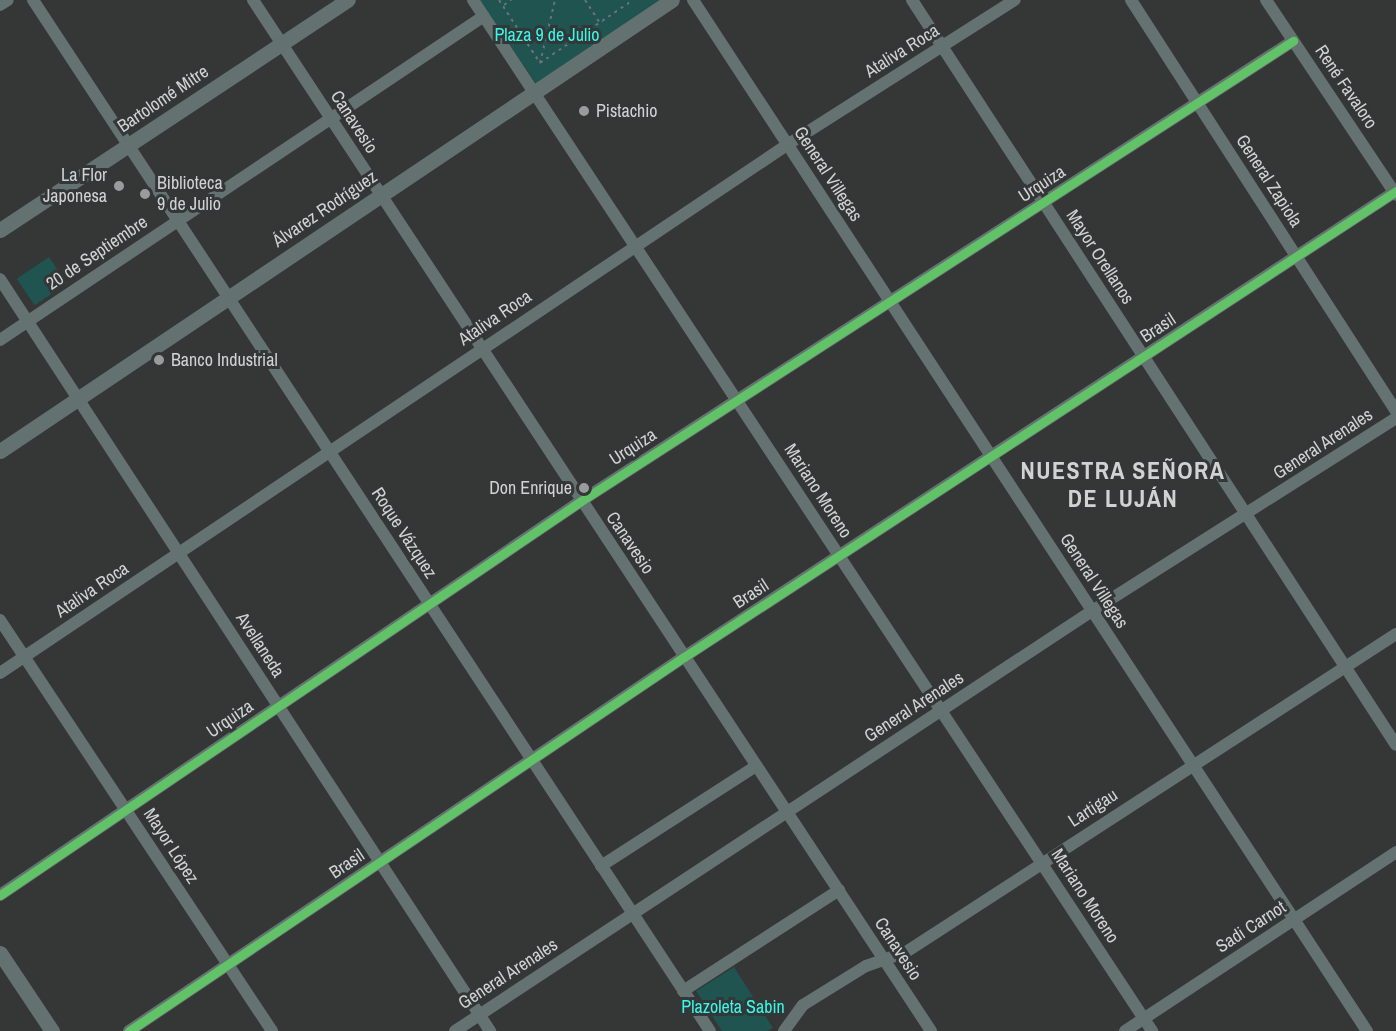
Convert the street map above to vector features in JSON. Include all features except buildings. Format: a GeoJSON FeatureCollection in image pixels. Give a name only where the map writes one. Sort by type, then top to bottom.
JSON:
{"type":"FeatureCollection","features":[{"type":"Feature","properties":{"kind":"main road","name":"Bartolomé Mitre"},"geometry":{"type":"LineString","coordinates":[[0,230],[348,0]]}},
{"type":"Feature","properties":{"kind":"main road","name":"Álvarez Rodríguez"},"geometry":{"type":"LineString","coordinates":[[0,451],[672,0]]}},
{"type":"Feature","properties":{"kind":"main road"},"geometry":{"type":"LineString","coordinates":[[0,953],[52,1031]]}},
{"type":"Feature","properties":{"kind":"street"},"geometry":{"type":"LineString","coordinates":[[0,5],[8,0]]}},
{"type":"Feature","properties":{"kind":"street","name":"Roque Vázquez"},"geometry":{"type":"LineString","coordinates":[[33,0],[710,1031]]}},
{"type":"Feature","properties":{"kind":"street","name":"Canavesio"},"geometry":{"type":"LineString","coordinates":[[253,0],[480,349],[931,1031]]}},
{"type":"Feature","properties":{"kind":"street","name":"Mariano Moreno"},"geometry":{"type":"LineString","coordinates":[[473,0],[1152,1031]]}},
{"type":"Feature","properties":{"kind":"street","name":"General Villegas"},"geometry":{"type":"LineString","coordinates":[[693,0],[1367,1031]]}},
{"type":"Feature","properties":{"kind":"street","name":"Mayor Orellanos"},"geometry":{"type":"LineString","coordinates":[[912,0],[1396,745]]}},
{"type":"Feature","properties":{"kind":"street","name":"Ataliva Roca"},"geometry":{"type":"LineString","coordinates":[[0,674],[635,246],[1015,0]]}},
{"type":"Feature","properties":{"kind":"street","name":"General Zapiola"},"geometry":{"type":"LineString","coordinates":[[1131,0],[1396,411]]}},
{"type":"Feature","properties":{"kind":"street","name":"René Favaloro"},"geometry":{"type":"LineString","coordinates":[[1266,0],[1396,193]]}},
{"type":"Feature","properties":{"kind":"street","name":"20 de Septiembre"},"geometry":{"type":"LineString","coordinates":[[0,340],[484,16]]}},
{"type":"Feature","properties":{"kind":"street","name":"Urquiza"},"geometry":{"type":"LineString","coordinates":[[0,895],[581,501],[1293,41]]}},
{"type":"Feature","properties":{"kind":"street","name":"Brasil"},"geometry":{"type":"LineString","coordinates":[[129,1031],[684,657],[1396,193]]}},
{"type":"Feature","properties":{"kind":"street","name":"Avellaneda"},"geometry":{"type":"LineString","coordinates":[[0,279],[490,1031]]}},
{"type":"Feature","properties":{"kind":"street","name":"General Arenales"},"geometry":{"type":"LineString","coordinates":[[455,1031],[1092,611],[1396,418]]}},
{"type":"Feature","properties":{"kind":"street","name":"Mayor López"},"geometry":{"type":"LineString","coordinates":[[0,620],[272,1031]]}},
{"type":"Feature","properties":{"kind":"street","name":"Lartigau"},"geometry":{"type":"LineString","coordinates":[[784,1031],[803,1005],[884,959],[906,952],[1396,634]]}},
{"type":"Feature","properties":{"kind":"street"},"geometry":{"type":"LineString","coordinates":[[601,866],[756,766]]}},
{"type":"Feature","properties":{"kind":"street","name":"Sadi Carnot"},"geometry":{"type":"LineString","coordinates":[[1125,1031],[1396,852]]}},
{"type":"Feature","properties":{"kind":"street"},"geometry":{"type":"LineString","coordinates":[[683,991],[839,890]]}},
{"type":"Feature","properties":{"kind":"path"},"geometry":{"type":"LineString","coordinates":[[498,0],[540,63]]}},
{"type":"Feature","properties":{"kind":"path"},"geometry":{"type":"LineString","coordinates":[[502,6],[511,0]]}},
{"type":"Feature","properties":{"kind":"path"},"geometry":{"type":"LineString","coordinates":[[540,63],[555,0]]}},
{"type":"Feature","properties":{"kind":"path"},"geometry":{"type":"LineString","coordinates":[[585,0],[600,23]]}},
{"type":"Feature","properties":{"kind":"path"},"geometry":{"type":"LineString","coordinates":[[540,63],[633,0]]}},
{"type":"Feature","properties":{"kind":"green space","name":"Plaza 9 de Julio"},"geometry":{"type":"Polygon","coordinates":[[[480,0],[662,0],[536,84],[480,0]]]}},
{"type":"Feature","properties":{"kind":"green space"},"geometry":{"type":"Polygon","coordinates":[[[49,257],[67,284],[35,305],[17,279],[49,257]]]}},
{"type":"Feature","properties":{"kind":"green space","name":"Plazoleta Sabin"},"geometry":{"type":"Polygon","coordinates":[[[734,967],[773,1028],[767,1031],[722,1031],[696,991],[734,967]]]}},
{"type":"Feature","properties":{"kind":"cycle path"},"geometry":{"type":"LineString","coordinates":[[0,895],[581,501],[1293,41]]}},
{"type":"Feature","properties":{"kind":"cycle path"},"geometry":{"type":"LineString","coordinates":[[129,1031],[684,657],[1396,191]]}},
{"type":"Feature","properties":{"kind":"place","name":"Pistachio"},"geometry":{"type":"Point","coordinates":[584,111]}},
{"type":"Feature","properties":{"kind":"place","name":"La Flor Japonesa"},"geometry":{"type":"Point","coordinates":[119,186]}},
{"type":"Feature","properties":{"kind":"place","name":"Biblioteca 9 de Julio"},"geometry":{"type":"Point","coordinates":[145,194]}},
{"type":"Feature","properties":{"kind":"place","name":"Banco Industrial"},"geometry":{"type":"Point","coordinates":[159,360]}},
{"type":"Feature","properties":{"kind":"place","name":"Don Enrique"},"geometry":{"type":"Point","coordinates":[584,488]}},
{"type":"Feature","properties":{"kind":"district","name":"NUESTRA SEÑORA DE LUJÁN"},"geometry":{"type":"Point","coordinates":[1123,485]}}]}
